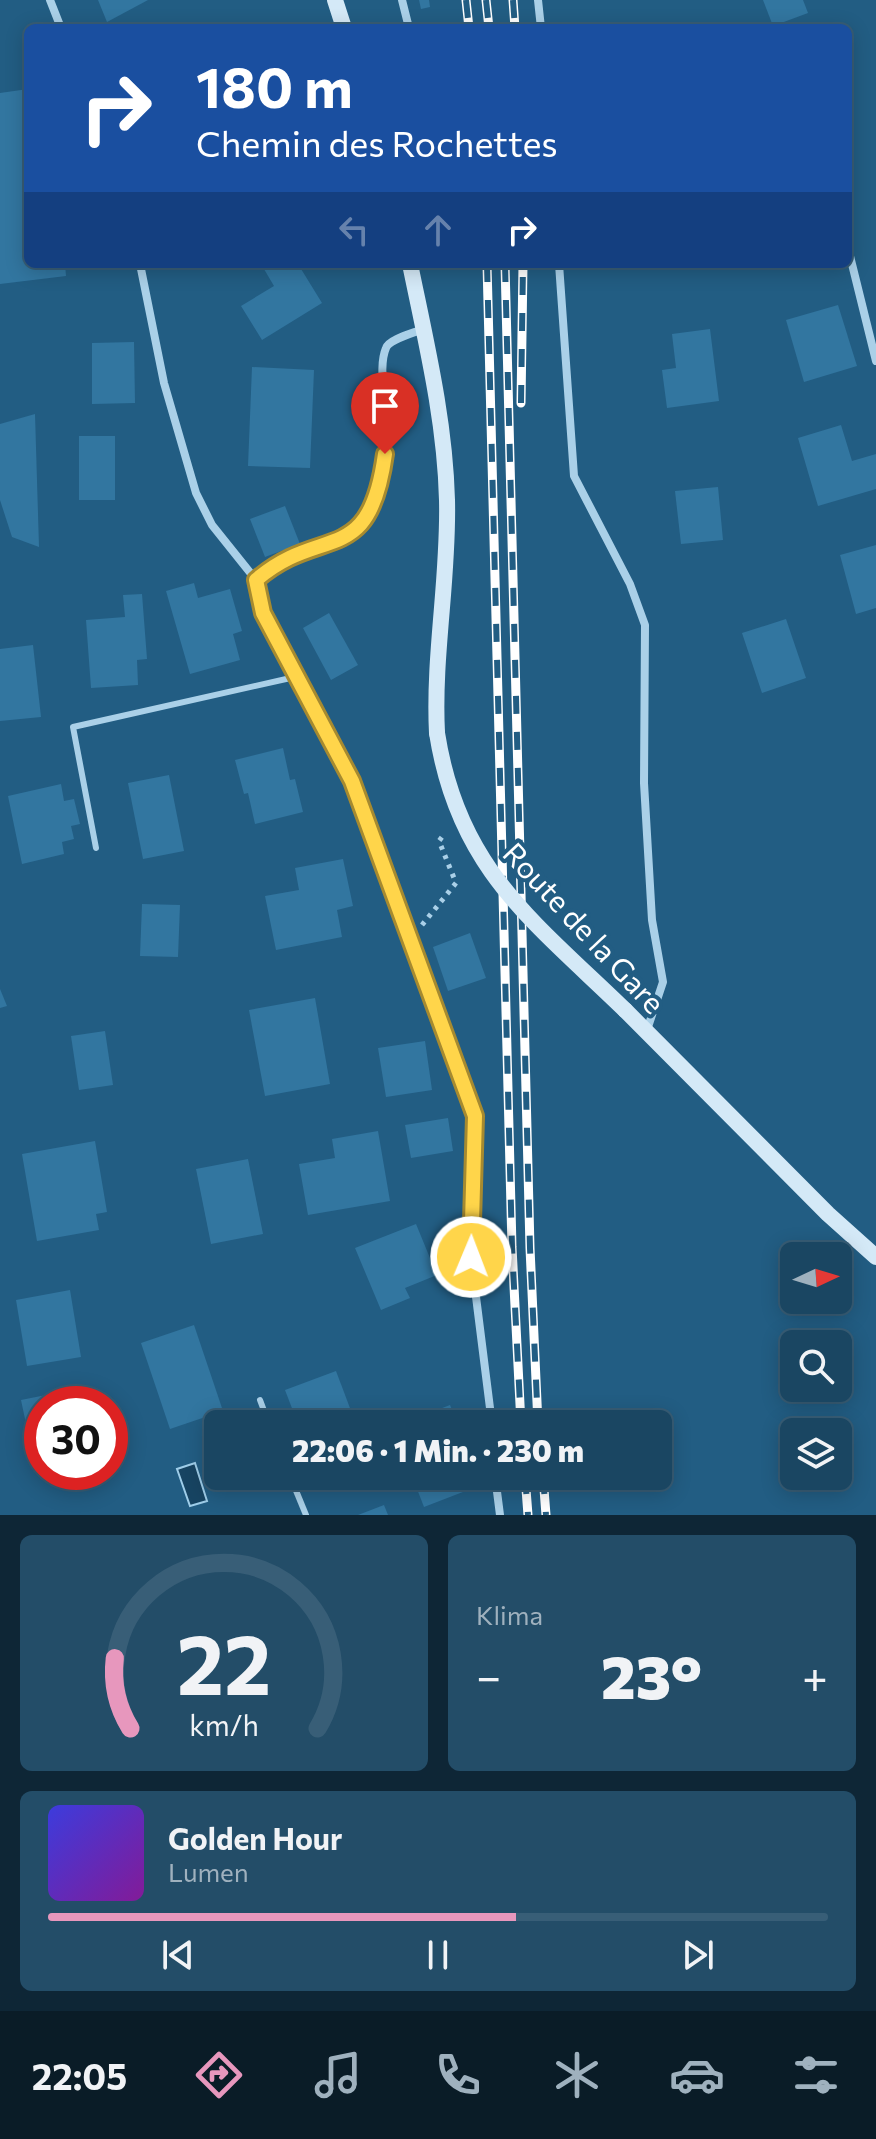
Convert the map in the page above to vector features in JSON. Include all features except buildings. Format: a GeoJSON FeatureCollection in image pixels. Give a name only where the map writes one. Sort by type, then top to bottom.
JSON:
{"type":"FeatureCollection","features":[{"type":"Feature","properties":{"kind":"main road"},"geometry":{"type":"LineString","coordinates":[[335,0],[343,24]]}},
{"type":"Feature","properties":{"kind":"main road","name":"Route de la Gare"},"geometry":{"type":"LineString","coordinates":[[411,268],[438,405],[447,500],[446,559],[436,688],[437,733],[451,795],[476,852],[518,906],[828,1214],[876,1257]]}},
{"type":"Feature","properties":{"kind":"street"},"geometry":{"type":"LineString","coordinates":[[50,0],[59,24]]}},
{"type":"Feature","properties":{"kind":"street"},"geometry":{"type":"LineString","coordinates":[[402,0],[408,24]]}},
{"type":"Feature","properties":{"kind":"street"},"geometry":{"type":"LineString","coordinates":[[538,0],[541,24]]}},
{"type":"Feature","properties":{"kind":"street"},"geometry":{"type":"LineString","coordinates":[[852,264],[876,361]]}},
{"type":"Feature","properties":{"kind":"street"},"geometry":{"type":"LineString","coordinates":[[141,268],[164,383],[196,493],[212,525],[256,580],[263,613],[352,781],[475,1116],[471,1257],[490,1410]]}},
{"type":"Feature","properties":{"kind":"street"},"geometry":{"type":"LineString","coordinates":[[559,268],[574,476],[630,584],[645,625],[644,783],[652,920],[663,982],[646,1033]]}},
{"type":"Feature","properties":{"kind":"street"},"geometry":{"type":"LineString","coordinates":[[256,580],[270,568],[344,538],[357,530],[367,518],[376,500],[385,454],[383,376],[386,348],[391,342],[423,329]]}},
{"type":"Feature","properties":{"kind":"street"},"geometry":{"type":"LineString","coordinates":[[497,1490],[500,1515]]}},
{"type":"Feature","properties":{"kind":"lane"},"geometry":{"type":"LineString","coordinates":[[96,848],[73,727],[295,677]]}},
{"type":"Feature","properties":{"kind":"lane"},"geometry":{"type":"LineString","coordinates":[[260,1400],[264,1410]]}},
{"type":"Feature","properties":{"kind":"lane"},"geometry":{"type":"LineString","coordinates":[[296,1490],[306,1515]]}},
{"type":"Feature","properties":{"kind":"path"},"geometry":{"type":"LineString","coordinates":[[411,938],[456,883],[439,841],[449,829]]}},
{"type":"Feature","properties":{"kind":"water"},"geometry":{"type":"Polygon","coordinates":[[[195,1463],[207,1501],[190,1506],[177,1469],[195,1463]]]}},
{"type":"Feature","properties":{"kind":"railway"},"geometry":{"type":"LineString","coordinates":[[466,0],[469,24]]}},
{"type":"Feature","properties":{"kind":"railway"},"geometry":{"type":"LineString","coordinates":[[486,0],[489,24]]}},
{"type":"Feature","properties":{"kind":"railway"},"geometry":{"type":"LineString","coordinates":[[513,0],[515,24]]}},
{"type":"Feature","properties":{"kind":"railway"},"geometry":{"type":"LineString","coordinates":[[487,268],[512,1247],[520,1410]]}},
{"type":"Feature","properties":{"kind":"railway"},"geometry":{"type":"LineString","coordinates":[[505,268],[530,1248],[537,1410]]}},
{"type":"Feature","properties":{"kind":"railway"},"geometry":{"type":"LineString","coordinates":[[521,403],[523,268]]}},
{"type":"Feature","properties":{"kind":"railway"},"geometry":{"type":"LineString","coordinates":[[526,1490],[528,1515]]}},
{"type":"Feature","properties":{"kind":"railway"},"geometry":{"type":"LineString","coordinates":[[544,1490],[546,1515]]}},
{"type":"Feature","properties":{"kind":"route"},"geometry":{"type":"LineString","coordinates":[[385,454],[376,500],[357,530],[270,568],[256,580],[263,613],[352,781],[475,1116],[471,1257]]}}]}
